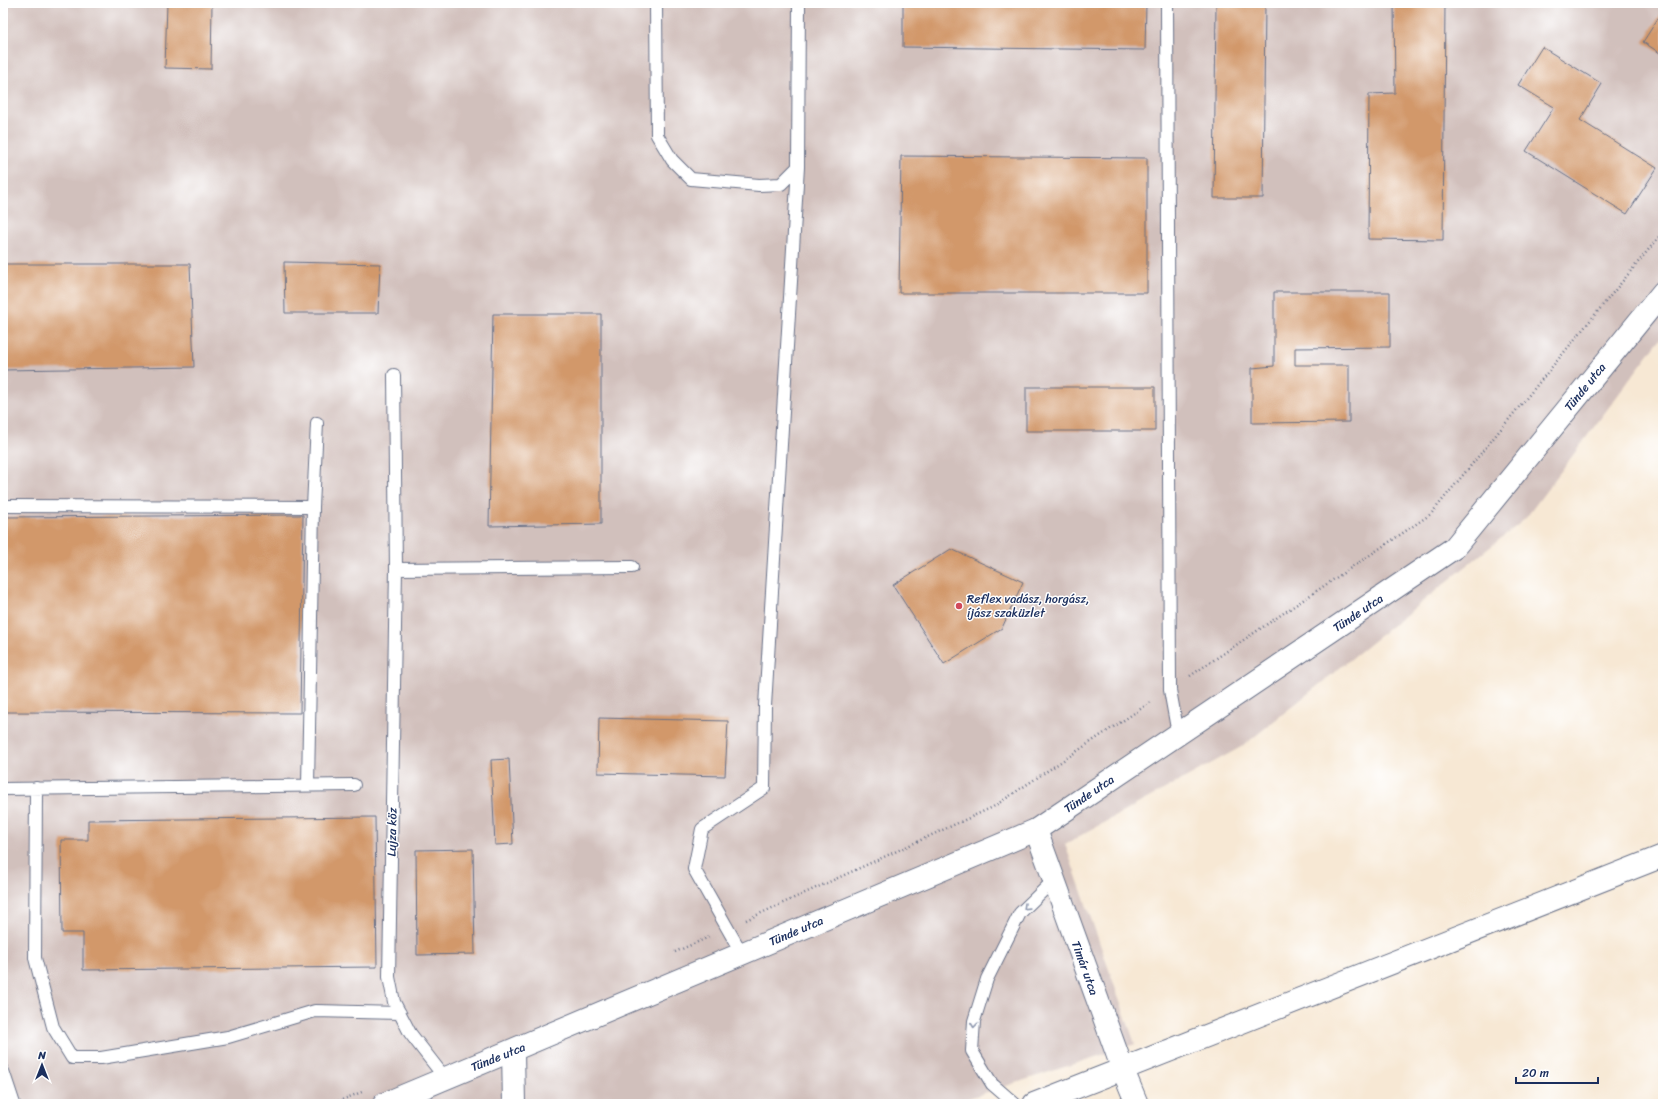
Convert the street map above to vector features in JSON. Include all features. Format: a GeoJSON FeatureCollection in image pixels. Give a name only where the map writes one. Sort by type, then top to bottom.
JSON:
{"type":"FeatureCollection","features":[{"type":"Feature","properties":{"kind":"street","name":"Tünde utca"},"geometry":{"type":"LineString","coordinates":[[384,1104],[1036,830],[1454,548],[1663,292]]}},
{"type":"Feature","properties":{"kind":"street","name":"Timár utca"},"geometry":{"type":"LineString","coordinates":[[1036,830],[1123,1070],[1137,1104]]}},
{"type":"Feature","properties":{"kind":"street"},"geometry":{"type":"LineString","coordinates":[[1034,1104],[1663,856]]}},
{"type":"Feature","properties":{"kind":"street"},"geometry":{"type":"LineString","coordinates":[[513,1050],[514,1104]]}},
{"type":"Feature","properties":{"kind":"lane"},"geometry":{"type":"LineString","coordinates":[[656,3],[657,135],[672,160],[691,179],[759,185],[781,184],[798,167]]}},
{"type":"Feature","properties":{"kind":"lane"},"geometry":{"type":"LineString","coordinates":[[742,954],[694,869],[702,829],[764,788],[765,706],[798,167],[799,3]]}},
{"type":"Feature","properties":{"kind":"lane"},"geometry":{"type":"LineString","coordinates":[[1168,3],[1170,690],[1178,734]]}},
{"type":"Feature","properties":{"kind":"lane","name":"Lujza köz"},"geometry":{"type":"LineString","coordinates":[[394,375],[396,569],[389,978],[394,1002],[410,1033],[444,1078]]}},
{"type":"Feature","properties":{"kind":"lane"},"geometry":{"type":"LineString","coordinates":[[308,786],[313,507],[317,423]]}},
{"type":"Feature","properties":{"kind":"lane"},"geometry":{"type":"LineString","coordinates":[[3,506],[313,507]]}},
{"type":"Feature","properties":{"kind":"lane"},"geometry":{"type":"LineString","coordinates":[[396,569],[632,567]]}},
{"type":"Feature","properties":{"kind":"lane"},"geometry":{"type":"LineString","coordinates":[[3,788],[354,785]]}},
{"type":"Feature","properties":{"kind":"lane"},"geometry":{"type":"LineString","coordinates":[[36,788],[35,958],[53,1027],[72,1058],[101,1058],[228,1037],[315,1011],[400,1013]]}},
{"type":"Feature","properties":{"kind":"lane"},"geometry":{"type":"LineString","coordinates":[[1015,1104],[992,1084],[972,1052],[974,1021],[987,979],[1020,913],[1054,880]]}},
{"type":"Feature","properties":{"kind":"lane"},"geometry":{"type":"LineString","coordinates":[[3,1071],[14,1104]]}},
{"type":"Feature","properties":{"kind":"path"},"geometry":{"type":"LineString","coordinates":[[669,955],[993,807],[1431,514],[1663,232]]}},
{"type":"Feature","properties":{"kind":"path"},"geometry":{"type":"LineString","coordinates":[[331,1104],[367,1089]]}},
{"type":"Feature","properties":{"kind":"shaded area"},"geometry":{"type":"Polygon","coordinates":[[[3,3],[1663,3],[1663,335],[1525,519],[1243,746],[1065,844],[1135,1044],[951,1104],[3,1104],[3,3]]]}},
{"type":"Feature","properties":{"kind":"building"},"geometry":{"type":"Polygon","coordinates":[[[167,3],[212,3],[211,69],[165,68],[167,3]]]}},
{"type":"Feature","properties":{"kind":"building"},"geometry":{"type":"Polygon","coordinates":[[[903,3],[1146,3],[1145,50],[903,47],[903,3]]]}},
{"type":"Feature","properties":{"kind":"building"},"geometry":{"type":"Polygon","coordinates":[[[1216,3],[1265,3],[1263,198],[1214,198],[1216,3]]]}},
{"type":"Feature","properties":{"kind":"building"},"geometry":{"type":"Polygon","coordinates":[[[1394,3],[1445,3],[1443,240],[1368,239],[1369,94],[1395,93],[1394,3]]]}},
{"type":"Feature","properties":{"kind":"building"},"geometry":{"type":"Polygon","coordinates":[[[1662,12],[1663,13],[1663,55],[1643,42],[1662,12]]]}},
{"type":"Feature","properties":{"kind":"building"},"geometry":{"type":"Polygon","coordinates":[[[1542,47],[1602,84],[1580,120],[1657,168],[1627,214],[1526,151],[1554,107],[1518,85],[1542,47]]]}},
{"type":"Feature","properties":{"kind":"building"},"geometry":{"type":"Polygon","coordinates":[[[901,156],[1147,158],[1147,293],[899,293],[901,156]]]}},
{"type":"Feature","properties":{"kind":"building"},"geometry":{"type":"Polygon","coordinates":[[[284,262],[380,264],[378,313],[285,313],[284,262]]]}},
{"type":"Feature","properties":{"kind":"building"},"geometry":{"type":"Polygon","coordinates":[[[3,264],[190,264],[194,367],[3,370],[3,264]]]}},
{"type":"Feature","properties":{"kind":"building"},"geometry":{"type":"Polygon","coordinates":[[[1274,292],[1390,292],[1390,347],[1295,348],[1295,365],[1349,365],[1349,422],[1252,423],[1252,368],[1274,366],[1274,292]]]}},
{"type":"Feature","properties":{"kind":"building"},"geometry":{"type":"Polygon","coordinates":[[[493,314],[601,314],[601,524],[489,526],[493,314]]]}},
{"type":"Feature","properties":{"kind":"building"},"geometry":{"type":"Polygon","coordinates":[[[1026,387],[1155,387],[1155,431],[1026,431],[1026,387]]]}},
{"type":"Feature","properties":{"kind":"building"},"geometry":{"type":"Polygon","coordinates":[[[303,515],[300,713],[3,712],[3,517],[303,515]]]}},
{"type":"Feature","properties":{"kind":"building","name":"Reflex vadász, horgász, íjász szaküzlet"},"geometry":{"type":"Polygon","coordinates":[[[951,549],[1023,582],[1002,628],[944,664],[893,585],[951,549]]]}},
{"type":"Feature","properties":{"kind":"building"},"geometry":{"type":"Polygon","coordinates":[[[599,718],[728,721],[725,776],[598,773],[599,718]]]}},
{"type":"Feature","properties":{"kind":"building"},"geometry":{"type":"Polygon","coordinates":[[[509,759],[513,844],[495,845],[491,760],[509,759]]]}},
{"type":"Feature","properties":{"kind":"building"},"geometry":{"type":"Polygon","coordinates":[[[375,817],[377,967],[83,970],[83,933],[62,933],[61,840],[88,840],[88,820],[375,817]]]}},
{"type":"Feature","properties":{"kind":"building"},"geometry":{"type":"Polygon","coordinates":[[[473,849],[475,954],[417,955],[416,850],[473,849]]]}},
{"type":"Feature","properties":{"kind":"place","name":"Reflex vadász, horgász, íjász szaküzlet"},"geometry":{"type":"Point","coordinates":[959,606]}}]}
